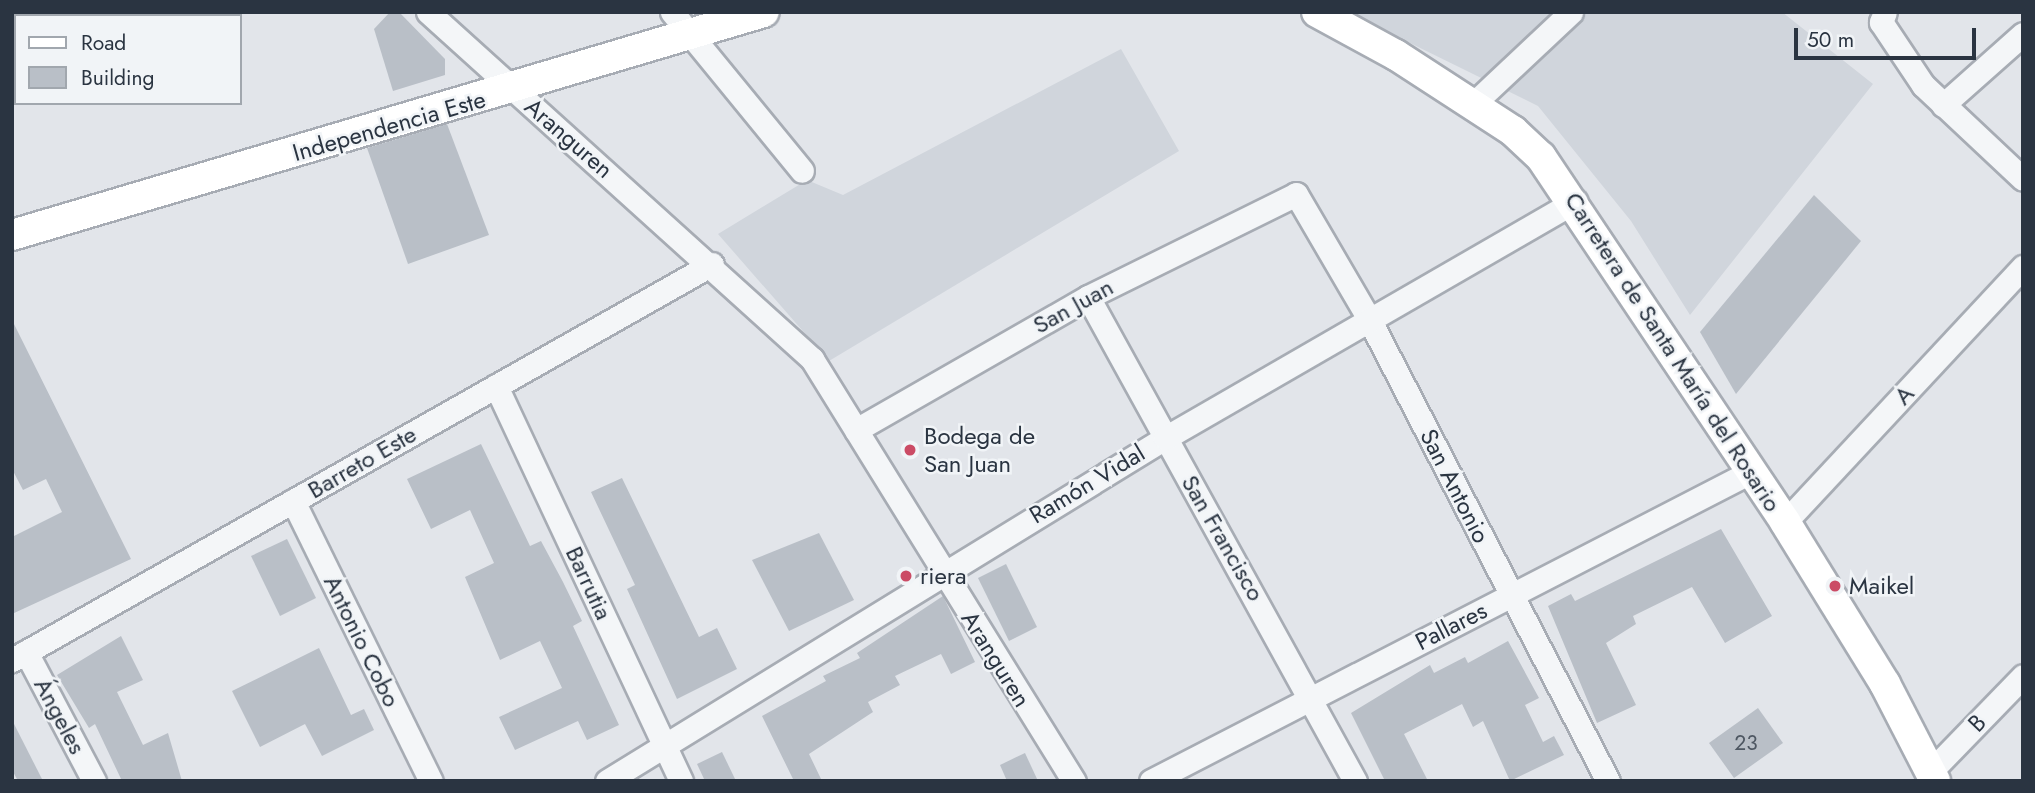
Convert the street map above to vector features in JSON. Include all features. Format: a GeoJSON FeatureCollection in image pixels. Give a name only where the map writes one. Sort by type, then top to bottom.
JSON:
{"type":"FeatureCollection","features":[{"type":"Feature","properties":{"kind":"main road","name":"Independencia Este"},"geometry":{"type":"LineString","coordinates":[[12,235],[514,90],[682,22],[764,12]]}},
{"type":"Feature","properties":{"kind":"main road","name":"Carretera de Santa María del Rosario"},"geometry":{"type":"LineString","coordinates":[[1317,12],[1513,131],[1576,201],[1785,522],[1933,776]]}},
{"type":"Feature","properties":{"kind":"street","name":"Aranguren"},"geometry":{"type":"LineString","coordinates":[[428,12],[712,264],[812,359],[941,572],[1074,781]]}},
{"type":"Feature","properties":{"kind":"street"},"geometry":{"type":"LineString","coordinates":[[1471,106],[1571,12]]}},
{"type":"Feature","properties":{"kind":"street"},"geometry":{"type":"LineString","coordinates":[[1885,12],[1881,22],[1943,105],[2023,178]]}},
{"type":"Feature","properties":{"kind":"street"},"geometry":{"type":"LineString","coordinates":[[682,22],[802,171]]}},
{"type":"Feature","properties":{"kind":"street"},"geometry":{"type":"LineString","coordinates":[[1943,105],[2023,34]]}},
{"type":"Feature","properties":{"kind":"street","name":"San Juan"},"geometry":{"type":"LineString","coordinates":[[856,430],[1088,297],[1296,194]]}},
{"type":"Feature","properties":{"kind":"street","name":"San Antonio"},"geometry":{"type":"LineString","coordinates":[[1296,194],[1369,319],[1608,781]]}},
{"type":"Feature","properties":{"kind":"street","name":"Ramón Vidal"},"geometry":{"type":"LineString","coordinates":[[607,781],[941,572],[1165,438],[1576,201]]}},
{"type":"Feature","properties":{"kind":"street","name":"Barreto Este"},"geometry":{"type":"LineString","coordinates":[[19,656],[712,264]]}},
{"type":"Feature","properties":{"kind":"street","name":"A"},"geometry":{"type":"LineString","coordinates":[[1785,522],[2023,267]]}},
{"type":"Feature","properties":{"kind":"street","name":"San Francisco"},"geometry":{"type":"LineString","coordinates":[[1088,297],[1165,438],[1314,697],[1355,781]]}},
{"type":"Feature","properties":{"kind":"street","name":"Barrutia"},"geometry":{"type":"LineString","coordinates":[[496,386],[681,781]]}},
{"type":"Feature","properties":{"kind":"street","name":"Pallares"},"geometry":{"type":"LineString","coordinates":[[1151,781],[1752,471]]}},
{"type":"Feature","properties":{"kind":"street","name":"Antonio Cobo"},"geometry":{"type":"LineString","coordinates":[[293,501],[431,781]]}},
{"type":"Feature","properties":{"kind":"street","name":"Ángeles"},"geometry":{"type":"LineString","coordinates":[[19,656],[94,781]]}},
{"type":"Feature","properties":{"kind":"street","name":"B"},"geometry":{"type":"LineString","coordinates":[[1933,776],[2023,676]]}},
{"type":"Feature","properties":{"kind":"shaded area"},"geometry":{"type":"Polygon","coordinates":[[[1347,12],[1782,12],[1873,84],[1690,315],[1631,221],[1538,106],[1347,12]]]}},
{"type":"Feature","properties":{"kind":"shaded area"},"geometry":{"type":"Polygon","coordinates":[[[1121,49],[1179,151],[829,361],[718,234],[807,180],[843,195],[1121,49]]]}},
{"type":"Feature","properties":{"kind":"building"},"geometry":{"type":"Polygon","coordinates":[[[390,12],[399,12],[445,59],[445,75],[393,91],[374,29],[390,12]]]}},
{"type":"Feature","properties":{"kind":"building"},"geometry":{"type":"Polygon","coordinates":[[[447,124],[489,235],[408,264],[367,148],[447,124]]]}},
{"type":"Feature","properties":{"kind":"building"},"geometry":{"type":"Polygon","coordinates":[[[1814,195],[1861,241],[1736,394],[1700,332],[1814,195]]]}},
{"type":"Feature","properties":{"kind":"building"},"geometry":{"type":"Polygon","coordinates":[[[12,320],[131,559],[12,614],[12,537],[62,512],[46,479],[23,490],[12,469],[12,320]]]}},
{"type":"Feature","properties":{"kind":"building"},"geometry":{"type":"Polygon","coordinates":[[[481,444],[530,546],[541,541],[582,621],[573,626],[619,725],[587,740],[578,721],[515,750],[499,717],[562,688],[540,641],[500,660],[465,577],[494,563],[470,510],[431,529],[407,479],[481,444]]]}},
{"type":"Feature","properties":{"kind":"building"},"geometry":{"type":"Polygon","coordinates":[[[622,478],[699,637],[717,628],[737,669],[677,699],[627,589],[635,585],[591,492],[622,478]]]}},
{"type":"Feature","properties":{"kind":"building"},"geometry":{"type":"Polygon","coordinates":[[[1721,529],[1772,616],[1725,643],[1692,587],[1633,616],[1636,624],[1606,643],[1636,705],[1597,723],[1548,606],[1571,594],[1575,601],[1721,529]]]}},
{"type":"Feature","properties":{"kind":"building"},"geometry":{"type":"Polygon","coordinates":[[[819,533],[854,600],[789,631],[752,560],[819,533]]]}},
{"type":"Feature","properties":{"kind":"building"},"geometry":{"type":"Polygon","coordinates":[[[287,539],[316,598],[280,616],[251,556],[287,539]]]}},
{"type":"Feature","properties":{"kind":"building"},"geometry":{"type":"Polygon","coordinates":[[[1006,564],[1037,627],[1009,641],[978,578],[1006,564]]]}},
{"type":"Feature","properties":{"kind":"building"},"geometry":{"type":"Polygon","coordinates":[[[943,596],[975,662],[951,674],[941,654],[895,676],[900,685],[868,702],[873,712],[809,754],[822,781],[794,781],[762,716],[826,681],[823,676],[860,658],[857,653],[943,596]]]}},
{"type":"Feature","properties":{"kind":"building"},"geometry":{"type":"Polygon","coordinates":[[[121,636],[143,680],[117,692],[143,745],[168,733],[182,781],[122,781],[95,724],[89,728],[57,675],[121,636]]]}},
{"type":"Feature","properties":{"kind":"building"},"geometry":{"type":"Polygon","coordinates":[[[1508,641],[1539,698],[1525,705],[1543,742],[1554,736],[1564,755],[1510,781],[1483,721],[1473,727],[1462,704],[1404,734],[1428,781],[1385,781],[1351,713],[1430,665],[1434,673],[1465,657],[1468,663],[1508,641]]]}},
{"type":"Feature","properties":{"kind":"building"},"geometry":{"type":"Polygon","coordinates":[[[319,648],[351,715],[364,709],[374,730],[322,756],[305,724],[260,747],[232,691],[319,648]]]}},
{"type":"Feature","properties":{"kind":"building"},"geometry":{"type":"Polygon","coordinates":[[[1758,708],[1783,743],[1734,778],[1709,743],[1758,708]]]}},
{"type":"Feature","properties":{"kind":"building"},"geometry":{"type":"Polygon","coordinates":[[[12,720],[43,781],[18,781],[12,770],[12,720]]]}},
{"type":"Feature","properties":{"kind":"building"},"geometry":{"type":"Polygon","coordinates":[[[722,752],[736,781],[705,781],[697,764],[722,752]]]}},
{"type":"Feature","properties":{"kind":"building"},"geometry":{"type":"Polygon","coordinates":[[[1025,753],[1038,781],[1007,781],[1000,765],[1025,753]]]}},
{"type":"Feature","properties":{"kind":"place","name":"Bodega de San Juan"},"geometry":{"type":"Point","coordinates":[910,450]}},
{"type":"Feature","properties":{"kind":"place","name":"riera"},"geometry":{"type":"Point","coordinates":[906,576]}},
{"type":"Feature","properties":{"kind":"place","name":"Maikel"},"geometry":{"type":"Point","coordinates":[1835,586]}}]}
